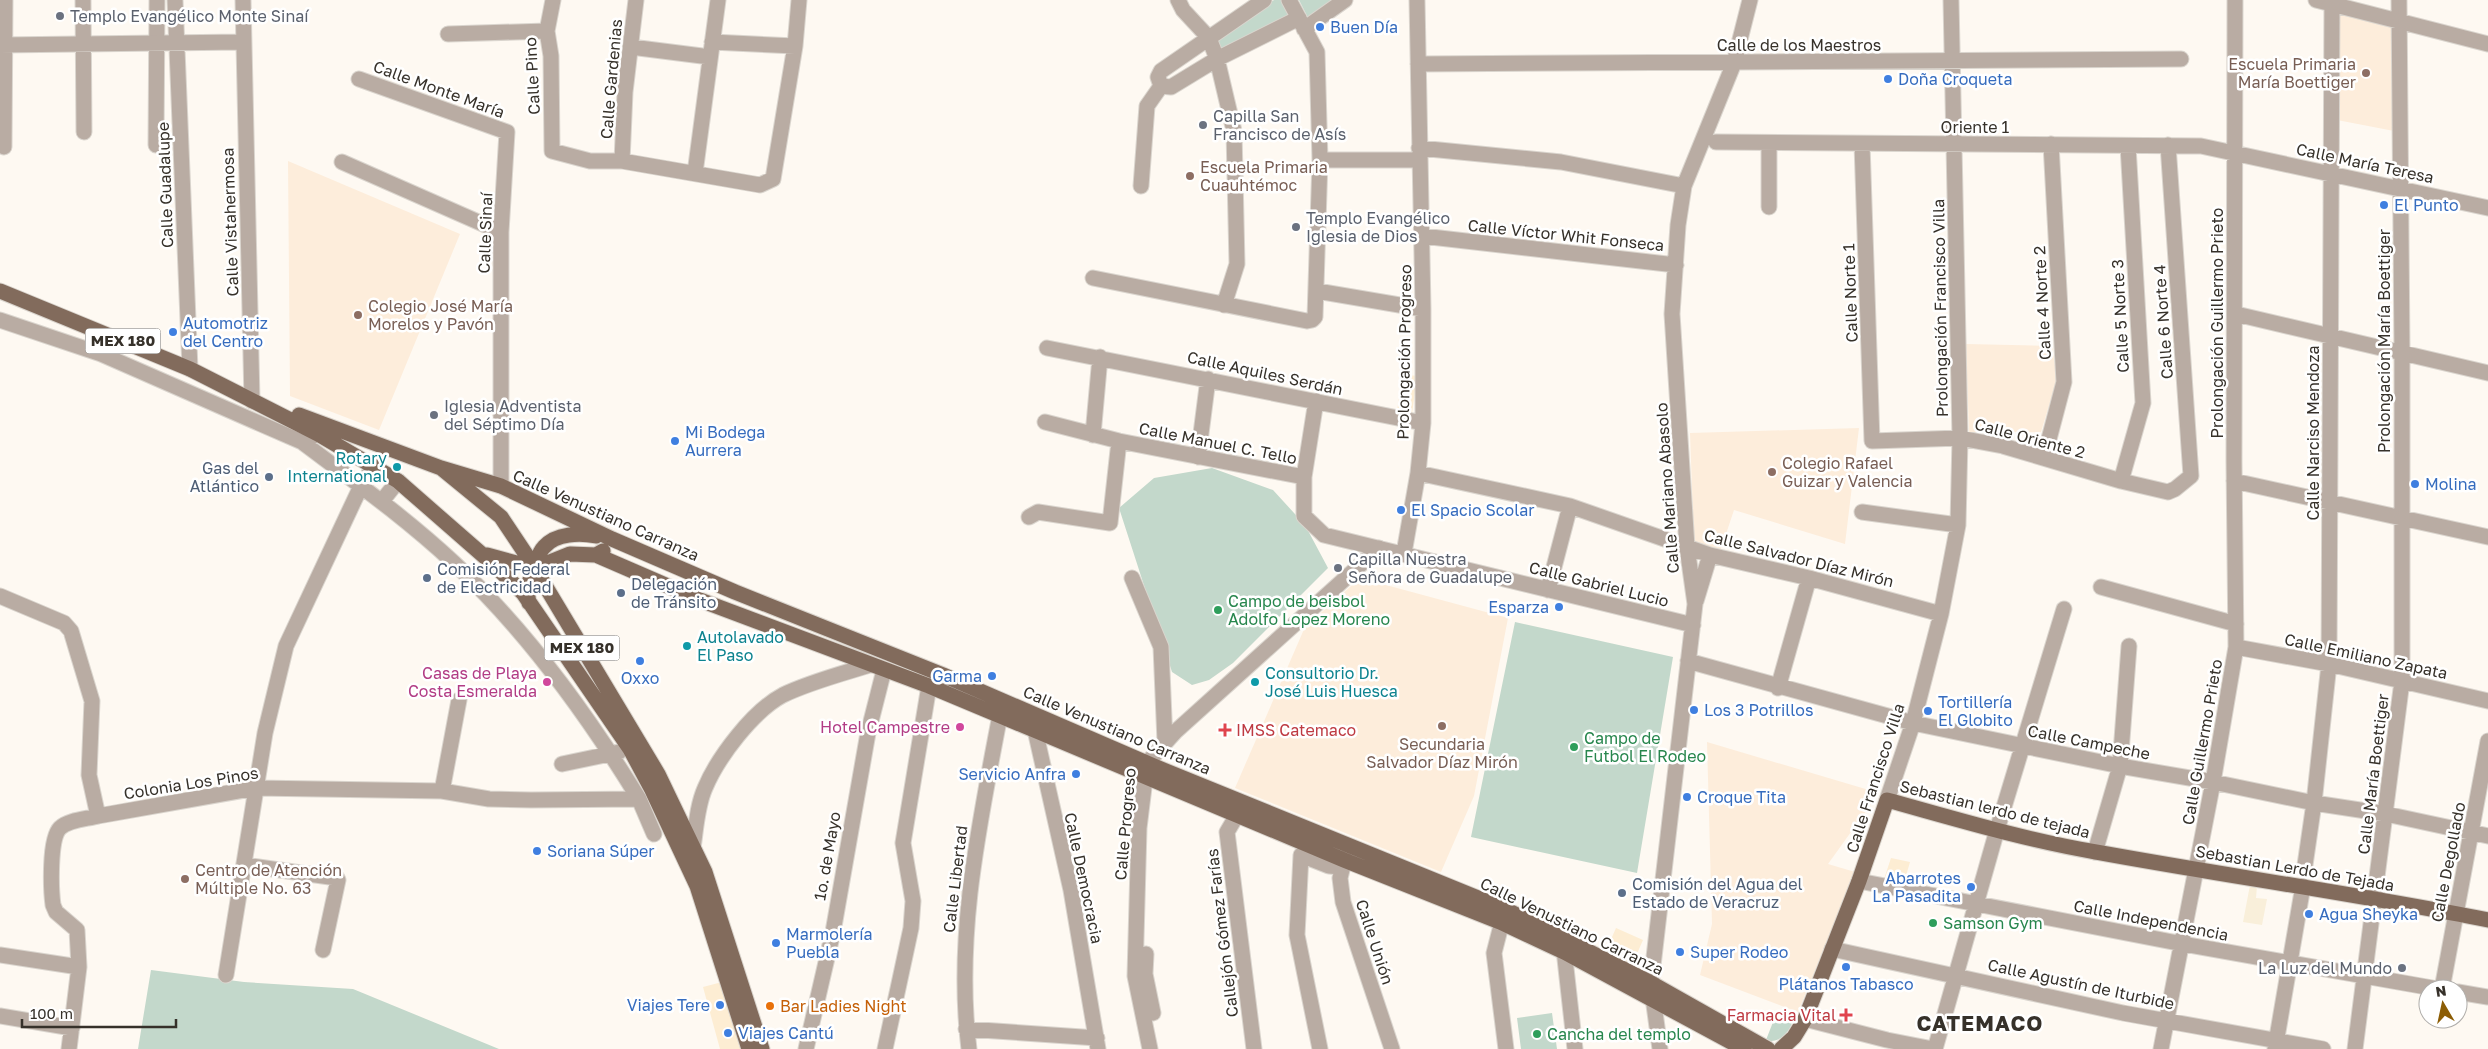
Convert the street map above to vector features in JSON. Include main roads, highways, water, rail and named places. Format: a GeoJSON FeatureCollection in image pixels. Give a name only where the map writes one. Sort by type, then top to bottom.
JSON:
{"type":"FeatureCollection","features":[{"type":"Feature","properties":{"kind":"main road","name":"MEX 180"},"geometry":{"type":"LineString","coordinates":[[0,291],[190,368],[318,434],[374,466],[398,481],[481,553],[523,594],[635,746],[652,790],[696,886],[748,1049]]}},
{"type":"Feature","properties":{"kind":"main road","name":"MEX 180"},"geometry":{"type":"LineString","coordinates":[[249,398],[441,468],[501,517],[534,568],[693,848],[708,881],[762,1049]]}},
{"type":"Feature","properties":{"kind":"main road","name":"Calle Venustiano Carranza"},"geometry":{"type":"LineString","coordinates":[[441,468],[501,486],[612,539],[1037,723],[1154,763],[1350,846],[1651,983],[1768,1049]]}},
{"type":"Feature","properties":{"kind":"main road"},"geometry":{"type":"LineString","coordinates":[[481,553],[495,559],[534,568],[570,554],[596,554],[605,550],[612,539],[579,534],[554,540],[544,546],[534,568],[529,580],[527,593],[529,603]]}},
{"type":"Feature","properties":{"kind":"main road","name":"Calle Venustiano Carranza"},"geometry":{"type":"LineString","coordinates":[[596,554],[700,600],[929,686],[1000,715],[1037,723]]}},
{"type":"Feature","properties":{"kind":"main road","name":"Calle Venustiano Carranza"},"geometry":{"type":"LineString","coordinates":[[1154,763],[1237,815],[1342,863],[1503,915]]}},
{"type":"Feature","properties":{"kind":"main road","name":"Sebastian lerdo de tejada"},"geometry":{"type":"LineString","coordinates":[[1887,800],[1997,830],[2095,852]]}},
{"type":"Feature","properties":{"kind":"main road","name":"Calle Francisco Villa"},"geometry":{"type":"LineString","coordinates":[[1781,1049],[1794,1038],[1805,1019],[1859,881],[1887,800]]}},
{"type":"Feature","properties":{"kind":"main road","name":"Sebastian Lerdo de Tejada"},"geometry":{"type":"LineString","coordinates":[[2095,852],[2303,886],[2488,920]]}},
{"type":"Feature","properties":{"kind":"main road","name":"Calle Venustiano Carranza"},"geometry":{"type":"LineString","coordinates":[[1564,944],[1652,999],[1744,1049]]}},
{"type":"Feature","properties":{"kind":"place","name":"Templo Evangélico Monte Sinaí"},"geometry":{"type":"Point","coordinates":[60,16]}},
{"type":"Feature","properties":{"kind":"place","name":"Buen Día"},"geometry":{"type":"Point","coordinates":[1320,27]}},
{"type":"Feature","properties":{"kind":"place","name":"Escuela Primaria María Boettiger"},"geometry":{"type":"Point","coordinates":[2366,73]}},
{"type":"Feature","properties":{"kind":"place","name":"Doña Croqueta"},"geometry":{"type":"Point","coordinates":[1888,79]}},
{"type":"Feature","properties":{"kind":"place","name":"Capilla San Francisco de Asís"},"geometry":{"type":"Point","coordinates":[1203,125]}},
{"type":"Feature","properties":{"kind":"place","name":"Escuela Primaria Cuauhtémoc"},"geometry":{"type":"Point","coordinates":[1190,176]}},
{"type":"Feature","properties":{"kind":"place","name":"El Punto"},"geometry":{"type":"Point","coordinates":[2384,205]}},
{"type":"Feature","properties":{"kind":"place","name":"Templo Evangélico Iglesia de Dios"},"geometry":{"type":"Point","coordinates":[1296,227]}},
{"type":"Feature","properties":{"kind":"place","name":"Colegio José María Morelos y Pavón"},"geometry":{"type":"Point","coordinates":[358,315]}},
{"type":"Feature","properties":{"kind":"place","name":"Automotriz del Centro"},"geometry":{"type":"Point","coordinates":[173,332]}},
{"type":"Feature","properties":{"kind":"place","name":"Iglesia Adventista del Séptimo Día"},"geometry":{"type":"Point","coordinates":[434,415]}},
{"type":"Feature","properties":{"kind":"place","name":"Mi Bodega Aurrera"},"geometry":{"type":"Point","coordinates":[675,441]}},
{"type":"Feature","properties":{"kind":"place","name":"Rotary International"},"geometry":{"type":"Point","coordinates":[397,467]}},
{"type":"Feature","properties":{"kind":"place","name":"Colegio Rafael Guizar y Valencia"},"geometry":{"type":"Point","coordinates":[1772,472]}},
{"type":"Feature","properties":{"kind":"place","name":"Gas del Atlántico"},"geometry":{"type":"Point","coordinates":[269,477]}},
{"type":"Feature","properties":{"kind":"place","name":"Molina"},"geometry":{"type":"Point","coordinates":[2415,484]}},
{"type":"Feature","properties":{"kind":"place","name":"El Spacio Scolar"},"geometry":{"type":"Point","coordinates":[1401,510]}},
{"type":"Feature","properties":{"kind":"place","name":"Capilla Nuestra Señora de Guadalupe"},"geometry":{"type":"Point","coordinates":[1338,568]}},
{"type":"Feature","properties":{"kind":"place","name":"Comisión Federal de Electricidad"},"geometry":{"type":"Point","coordinates":[427,578]}},
{"type":"Feature","properties":{"kind":"place","name":"Delegación de Tránsito"},"geometry":{"type":"Point","coordinates":[621,593]}},
{"type":"Feature","properties":{"kind":"place","name":"Esparza"},"geometry":{"type":"Point","coordinates":[1559,607]}},
{"type":"Feature","properties":{"kind":"place","name":"Campo de beisbol Adolfo Lopez Moreno"},"geometry":{"type":"Point","coordinates":[1218,610]}},
{"type":"Feature","properties":{"kind":"place","name":"Autolavado El Paso"},"geometry":{"type":"Point","coordinates":[687,646]}},
{"type":"Feature","properties":{"kind":"place","name":"Oxxo"},"geometry":{"type":"Point","coordinates":[640,661]}},
{"type":"Feature","properties":{"kind":"place","name":"Garma"},"geometry":{"type":"Point","coordinates":[992,676]}},
{"type":"Feature","properties":{"kind":"place","name":"Casas de Playa Costa Esmeralda"},"geometry":{"type":"Point","coordinates":[547,682]}},
{"type":"Feature","properties":{"kind":"place","name":"Consultorio Dr. José Luis Huesca"},"geometry":{"type":"Point","coordinates":[1255,682]}},
{"type":"Feature","properties":{"kind":"place","name":"Los 3 Potrillos"},"geometry":{"type":"Point","coordinates":[1694,710]}},
{"type":"Feature","properties":{"kind":"place","name":"Tortillería El Globito"},"geometry":{"type":"Point","coordinates":[1928,711]}},
{"type":"Feature","properties":{"kind":"place","name":"Secundaria Salvador Díaz Mirón"},"geometry":{"type":"Point","coordinates":[1442,726]}},
{"type":"Feature","properties":{"kind":"place","name":"Hotel Campestre"},"geometry":{"type":"Point","coordinates":[960,727]}},
{"type":"Feature","properties":{"kind":"place","name":"IMSS Catemaco"},"geometry":{"type":"Point","coordinates":[1225,730]}},
{"type":"Feature","properties":{"kind":"place","name":"Campo de Futbol El Rodeo"},"geometry":{"type":"Point","coordinates":[1574,747]}},
{"type":"Feature","properties":{"kind":"place","name":"Servicio Anfra"},"geometry":{"type":"Point","coordinates":[1076,774]}},
{"type":"Feature","properties":{"kind":"place","name":"Croque Tita"},"geometry":{"type":"Point","coordinates":[1687,797]}},
{"type":"Feature","properties":{"kind":"place","name":"Soriana Súper"},"geometry":{"type":"Point","coordinates":[537,851]}},
{"type":"Feature","properties":{"kind":"place","name":"Centro de Atención Múltiple No. 63"},"geometry":{"type":"Point","coordinates":[185,879]}},
{"type":"Feature","properties":{"kind":"place","name":"Abarrotes La Pasadita"},"geometry":{"type":"Point","coordinates":[1971,887]}},
{"type":"Feature","properties":{"kind":"place","name":"Comisión del Agua del Estado de Veracruz"},"geometry":{"type":"Point","coordinates":[1622,893]}},
{"type":"Feature","properties":{"kind":"place","name":"Agua Sheyka"},"geometry":{"type":"Point","coordinates":[2309,914]}},
{"type":"Feature","properties":{"kind":"place","name":"Samson Gym"},"geometry":{"type":"Point","coordinates":[1933,923]}},
{"type":"Feature","properties":{"kind":"place","name":"Marmolería Puebla"},"geometry":{"type":"Point","coordinates":[776,943]}},
{"type":"Feature","properties":{"kind":"place","name":"Super Rodeo"},"geometry":{"type":"Point","coordinates":[1680,952]}},
{"type":"Feature","properties":{"kind":"place","name":"Plátanos Tabasco"},"geometry":{"type":"Point","coordinates":[1846,967]}},
{"type":"Feature","properties":{"kind":"place","name":"La Luz del Mundo"},"geometry":{"type":"Point","coordinates":[2402,968]}},
{"type":"Feature","properties":{"kind":"place","name":"Viajes Tere"},"geometry":{"type":"Point","coordinates":[720,1005]}},
{"type":"Feature","properties":{"kind":"place","name":"Bar Ladies Night"},"geometry":{"type":"Point","coordinates":[770,1006]}},
{"type":"Feature","properties":{"kind":"place","name":"Farmacia Vital"},"geometry":{"type":"Point","coordinates":[1846,1015]}},
{"type":"Feature","properties":{"kind":"place","name":"Viajes Cantú"},"geometry":{"type":"Point","coordinates":[728,1033]}},
{"type":"Feature","properties":{"kind":"place","name":"Cancha del templo"},"geometry":{"type":"Point","coordinates":[1537,1034]}},
{"type":"Feature","properties":{"kind":"district","name":"CATEMACO"},"geometry":{"type":"Point","coordinates":[1980,1024]}}]}
